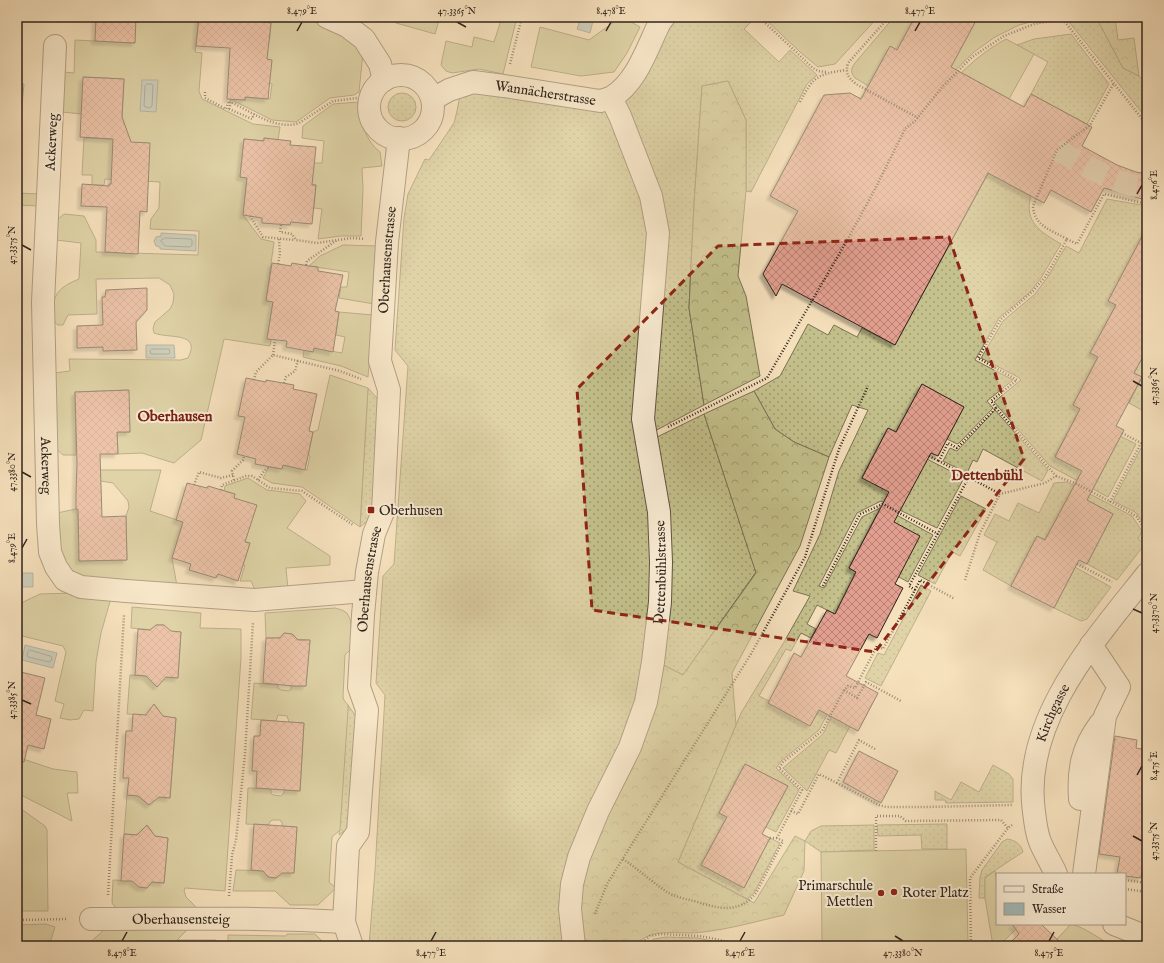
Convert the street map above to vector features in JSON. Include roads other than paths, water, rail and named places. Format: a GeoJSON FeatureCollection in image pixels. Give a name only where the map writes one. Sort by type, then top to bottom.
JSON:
{"type":"FeatureCollection","features":[{"type":"Feature","properties":{"kind":"street"},"geometry":{"type":"LineString","coordinates":[[327,17],[347,26],[364,39],[380,64],[384,80]]}},
{"type":"Feature","properties":{"kind":"street","name":"Wannächerstrasse"},"geometry":{"type":"LineString","coordinates":[[433,99],[449,90],[473,82],[600,101],[611,98],[625,86],[638,67],[660,22],[664,17]]}},
{"type":"Feature","properties":{"kind":"street","name":"Ackerweg"},"geometry":{"type":"LineString","coordinates":[[55,46],[43,302],[50,552],[56,567],[66,580],[82,587],[126,592],[254,600],[365,591]]}},
{"type":"Feature","properties":{"kind":"street"},"geometry":{"type":"LineString","coordinates":[[406,75],[418,79],[428,88],[433,99],[433,113],[428,126],[418,135],[405,139],[391,138],[379,130],[371,118],[369,104],[374,90],[384,80],[395,76],[406,75]]}},
{"type":"Feature","properties":{"kind":"street","name":"Dettenbühlstrasse"},"geometry":{"type":"LineString","coordinates":[[574,946],[570,909],[572,884],[579,857],[598,810],[630,747],[646,702],[653,662],[660,602],[661,562],[659,512],[643,419],[658,234],[652,196],[620,116],[611,98]]}},
{"type":"Feature","properties":{"kind":"street","name":"Oberhausenstrasse"},"geometry":{"type":"LineString","coordinates":[[352,946],[344,922],[348,846],[358,832],[367,710],[359,687],[365,591],[374,531],[383,512],[389,390],[380,361],[387,242],[398,138]]}},
{"type":"Feature","properties":{"kind":"street","name":"Kirchgasse"},"geometry":{"type":"LineString","coordinates":[[1056,873],[1039,838],[1032,799],[1032,779],[1037,756],[1051,712],[1066,683],[1091,646],[1147,574]]}},
{"type":"Feature","properties":{"kind":"street"},"geometry":{"type":"LineString","coordinates":[[1080,799],[1079,784],[1084,752],[1091,736],[1105,716],[1119,687],[1091,646]]}},
{"type":"Feature","properties":{"kind":"street"},"geometry":{"type":"LineString","coordinates":[[1084,873],[1105,716]]}},
{"type":"Feature","properties":{"kind":"street","name":"Oberhausensteig"},"geometry":{"type":"LineString","coordinates":[[90,919],[221,918],[344,922]]}},
{"type":"Feature","properties":{"kind":"street"},"geometry":{"type":"LineString","coordinates":[[1117,925],[1147,937]]}},
{"type":"Feature","properties":{"kind":"water"},"geometry":{"type":"Polygon","coordinates":[[[581,17],[594,17],[590,33],[577,29],[581,17]]]}},
{"type":"Feature","properties":{"kind":"water"},"geometry":{"type":"Polygon","coordinates":[[[142,80],[158,80],[156,112],[140,111],[142,80]]]}},
{"type":"Feature","properties":{"kind":"water"},"geometry":{"type":"Polygon","coordinates":[[[161,233],[196,235],[196,251],[160,249],[160,247],[156,246],[154,241],[156,237],[161,236],[161,233]]]}},
{"type":"Feature","properties":{"kind":"water"},"geometry":{"type":"Polygon","coordinates":[[[146,345],[174,345],[175,358],[146,358],[146,345]]]}},
{"type":"Feature","properties":{"kind":"water"},"geometry":{"type":"Polygon","coordinates":[[[17,573],[33,573],[33,587],[17,587],[17,573]]]}},
{"type":"Feature","properties":{"kind":"water"},"geometry":{"type":"Polygon","coordinates":[[[25,645],[57,653],[53,668],[22,660],[25,645]]]}},
{"type":"Feature","properties":{"kind":"tunnel"},"geometry":{"type":"LineString","coordinates":[[1057,150],[1113,179],[1136,186],[1147,187]]}},
{"type":"Feature","properties":{"kind":"place","name":"Oberhusen"},"geometry":{"type":"Point","coordinates":[371,510]}},
{"type":"Feature","properties":{"kind":"place","name":"Roter Platz"},"geometry":{"type":"Point","coordinates":[894,892]}},
{"type":"Feature","properties":{"kind":"place","name":"Primarschule Mettlen"},"geometry":{"type":"Point","coordinates":[881,893]}},
{"type":"Feature","properties":{"kind":"district","name":"Oberhausen"},"geometry":{"type":"Point","coordinates":[175,416]}},
{"type":"Feature","properties":{"kind":"district","name":"Dettenbühl"},"geometry":{"type":"Point","coordinates":[987,475]}}]}
